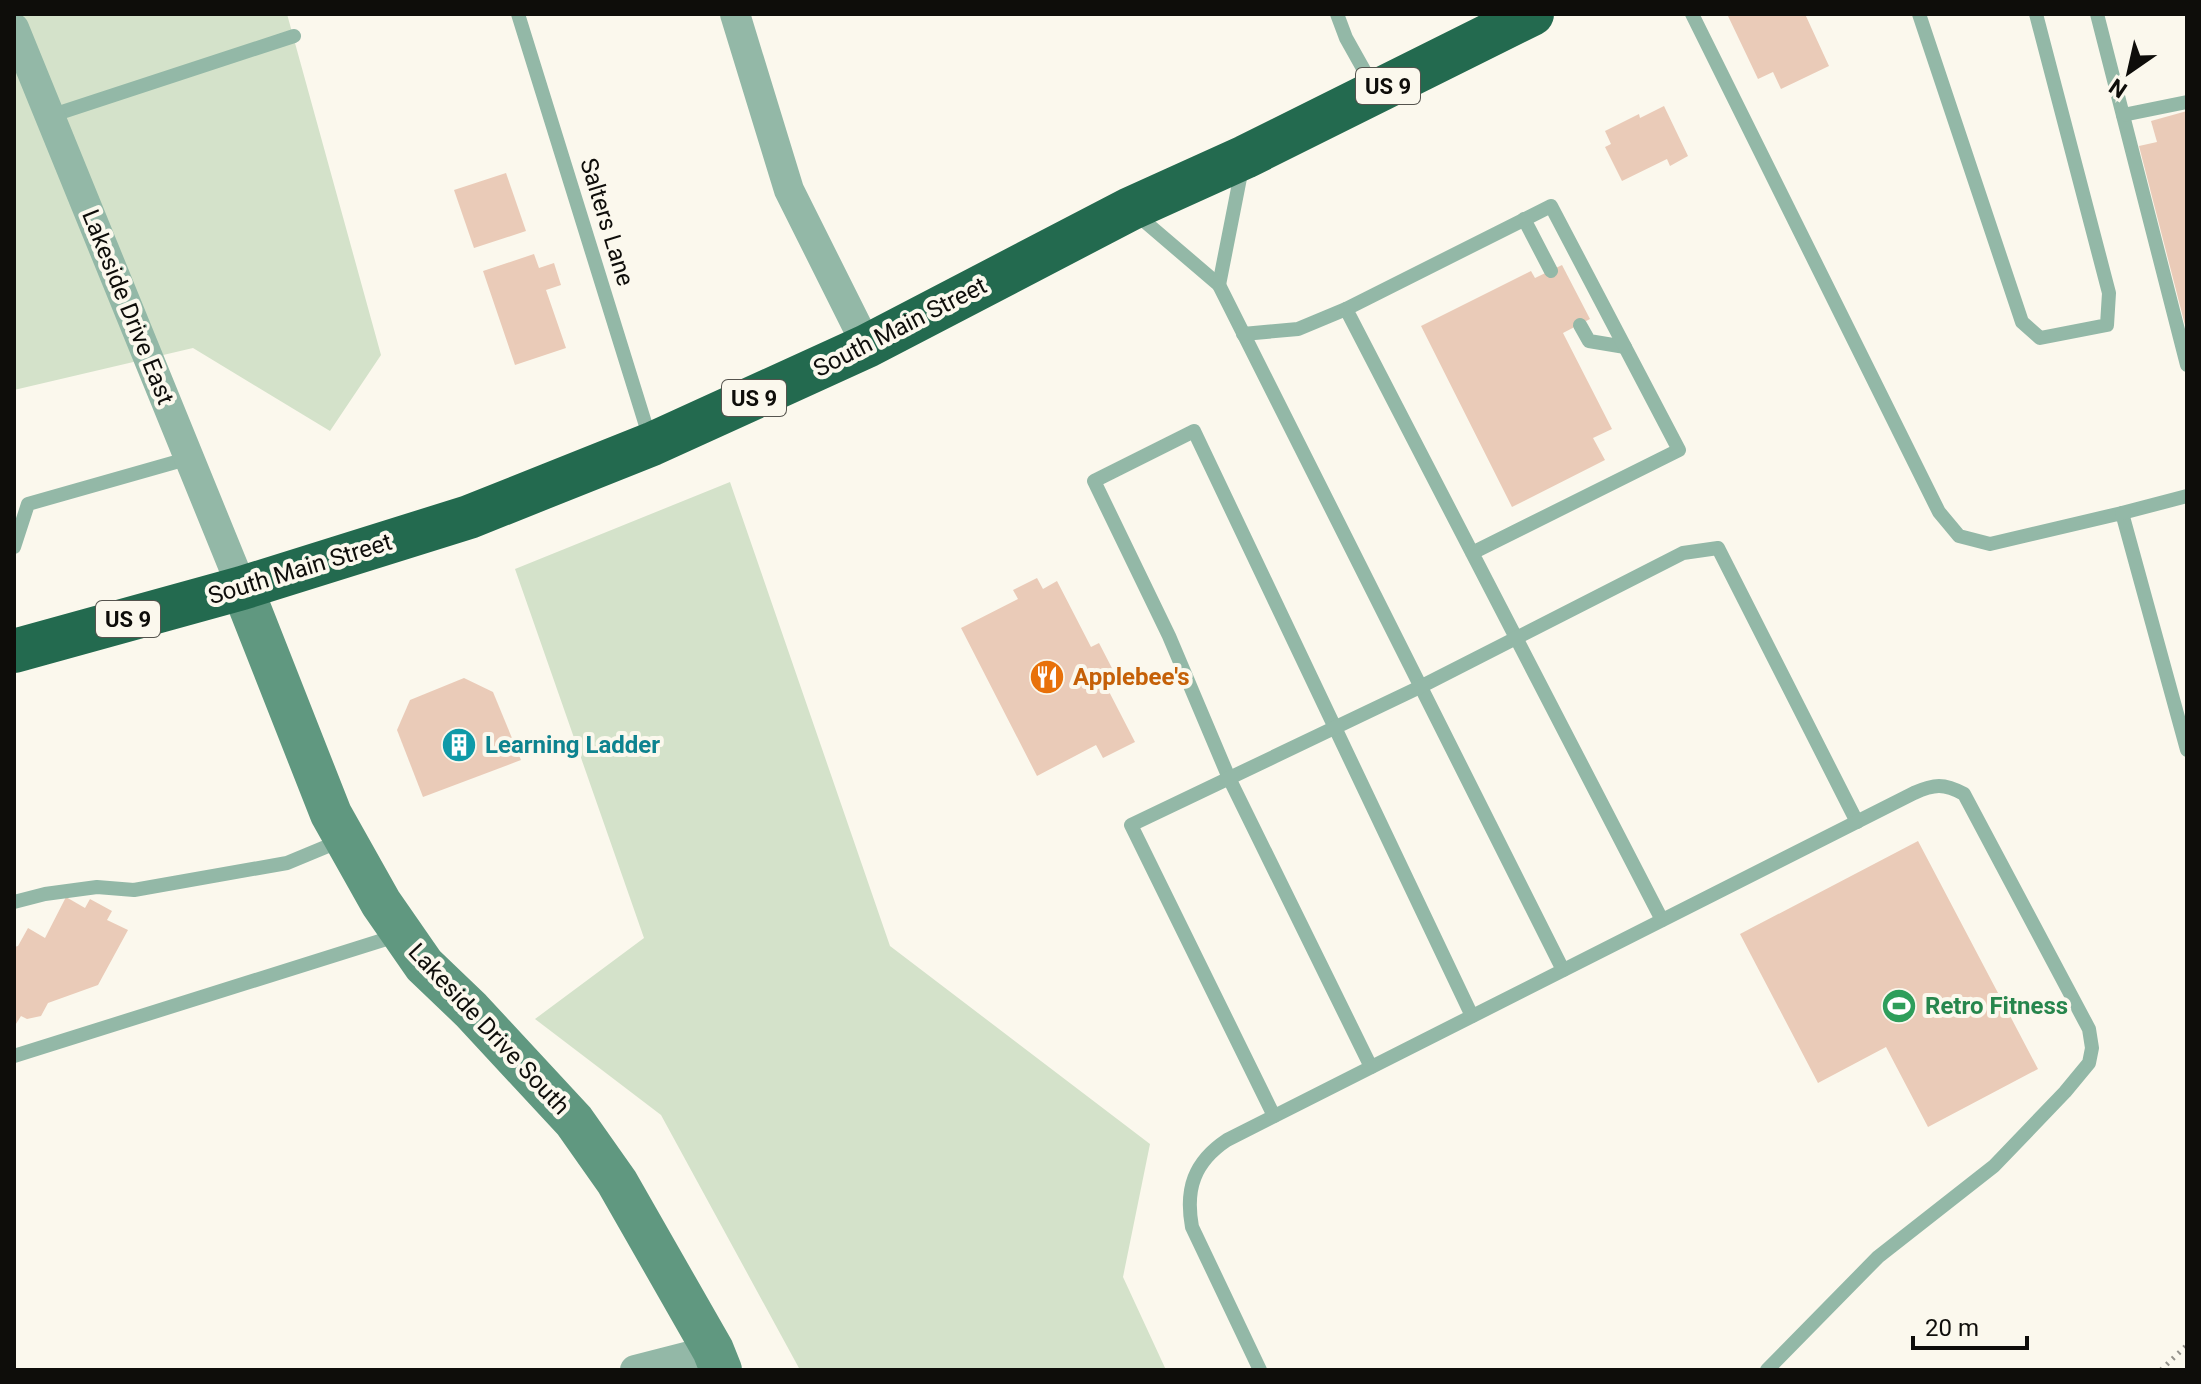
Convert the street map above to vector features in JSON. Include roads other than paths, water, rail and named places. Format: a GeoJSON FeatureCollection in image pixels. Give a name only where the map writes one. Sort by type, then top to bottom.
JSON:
{"type":"FeatureCollection","features":[{"type":"Feature","properties":{"kind":"highway","name":"South Main Street"},"geometry":{"type":"LineString","coordinates":[[14,651],[242,588],[469,517],[652,444],[867,346],[1130,209],[1245,157],[1532,14]]}},
{"type":"Feature","properties":{"kind":"street"},"geometry":{"type":"LineString","coordinates":[[735,14],[789,190],[867,346]]}},
{"type":"Feature","properties":{"kind":"street","name":"Lakeside Drive East"},"geometry":{"type":"LineString","coordinates":[[14,28],[242,588]]}},
{"type":"Feature","properties":{"kind":"street","name":"Lakeside Drive South"},"geometry":{"type":"LineString","coordinates":[[242,588],[331,814],[381,903],[424,965],[471,1010],[574,1121],[617,1182],[717,1360]]}},
{"type":"Feature","properties":{"kind":"street"},"geometry":{"type":"LineString","coordinates":[[635,1370],[717,1360]]}},
{"type":"Feature","properties":{"kind":"lane","name":"Salters Lane"},"geometry":{"type":"LineString","coordinates":[[518,14],[652,444]]}},
{"type":"Feature","properties":{"kind":"lane"},"geometry":{"type":"LineString","coordinates":[[1337,14],[1346,38],[1376,92]]}},
{"type":"Feature","properties":{"kind":"lane"},"geometry":{"type":"LineString","coordinates":[[1692,14],[1939,512],[1959,536],[1990,544],[2187,496]]}},
{"type":"Feature","properties":{"kind":"lane"},"geometry":{"type":"LineString","coordinates":[[1919,14],[2022,322],[2040,338],[2107,325],[2109,293],[2036,14]]}},
{"type":"Feature","properties":{"kind":"lane"},"geometry":{"type":"LineString","coordinates":[[2097,14],[2187,365]]}},
{"type":"Feature","properties":{"kind":"lane"},"geometry":{"type":"LineString","coordinates":[[50,116],[294,36]]}},
{"type":"Feature","properties":{"kind":"lane"},"geometry":{"type":"LineString","coordinates":[[2123,115],[2187,102]]}},
{"type":"Feature","properties":{"kind":"lane"},"geometry":{"type":"LineString","coordinates":[[1219,285],[1245,157]]}},
{"type":"Feature","properties":{"kind":"lane"},"geometry":{"type":"LineString","coordinates":[[1243,334],[1298,329],[1346,309],[1551,206],[1679,450],[1472,553]]}},
{"type":"Feature","properties":{"kind":"lane"},"geometry":{"type":"LineString","coordinates":[[1130,209],[1219,285],[1563,970]]}},
{"type":"Feature","properties":{"kind":"lane"},"geometry":{"type":"LineString","coordinates":[[1524,219],[1551,271]]}},
{"type":"Feature","properties":{"kind":"lane"},"geometry":{"type":"LineString","coordinates":[[1346,309],[1662,920]]}},
{"type":"Feature","properties":{"kind":"lane"},"geometry":{"type":"LineString","coordinates":[[1580,325],[1589,341],[1625,347]]}},
{"type":"Feature","properties":{"kind":"lane"},"geometry":{"type":"LineString","coordinates":[[1371,1067],[1229,778],[1169,636],[1094,481],[1194,431],[1472,1016]]}},
{"type":"Feature","properties":{"kind":"lane"},"geometry":{"type":"LineString","coordinates":[[14,547],[28,504],[190,458]]}},
{"type":"Feature","properties":{"kind":"lane"},"geometry":{"type":"LineString","coordinates":[[2122,513],[2187,750]]}},
{"type":"Feature","properties":{"kind":"lane"},"geometry":{"type":"LineString","coordinates":[[1274,1116],[1131,825],[1420,687],[1683,553],[1718,548],[1857,822]]}},
{"type":"Feature","properties":{"kind":"lane"},"geometry":{"type":"LineString","coordinates":[[1260,1370],[1192,1227],[1188,1205],[1193,1178],[1210,1151],[1933,784],[1949,785],[1964,794],[2089,1029],[2092,1048],[2089,1063],[1994,1166],[1878,1257],[1767,1370]]}},
{"type":"Feature","properties":{"kind":"lane"},"geometry":{"type":"LineString","coordinates":[[14,902],[97,887],[134,890],[287,863],[344,839]]}},
{"type":"Feature","properties":{"kind":"lane"},"geometry":{"type":"LineString","coordinates":[[14,1056],[403,934]]}},
{"type":"Feature","properties":{"kind":"place","name":"Applebee's"},"geometry":{"type":"Point","coordinates":[1047,677]}},
{"type":"Feature","properties":{"kind":"place","name":"Learning Ladder"},"geometry":{"type":"Point","coordinates":[459,745]}},
{"type":"Feature","properties":{"kind":"place","name":"Retro Fitness"},"geometry":{"type":"Point","coordinates":[1899,1006]}}]}
